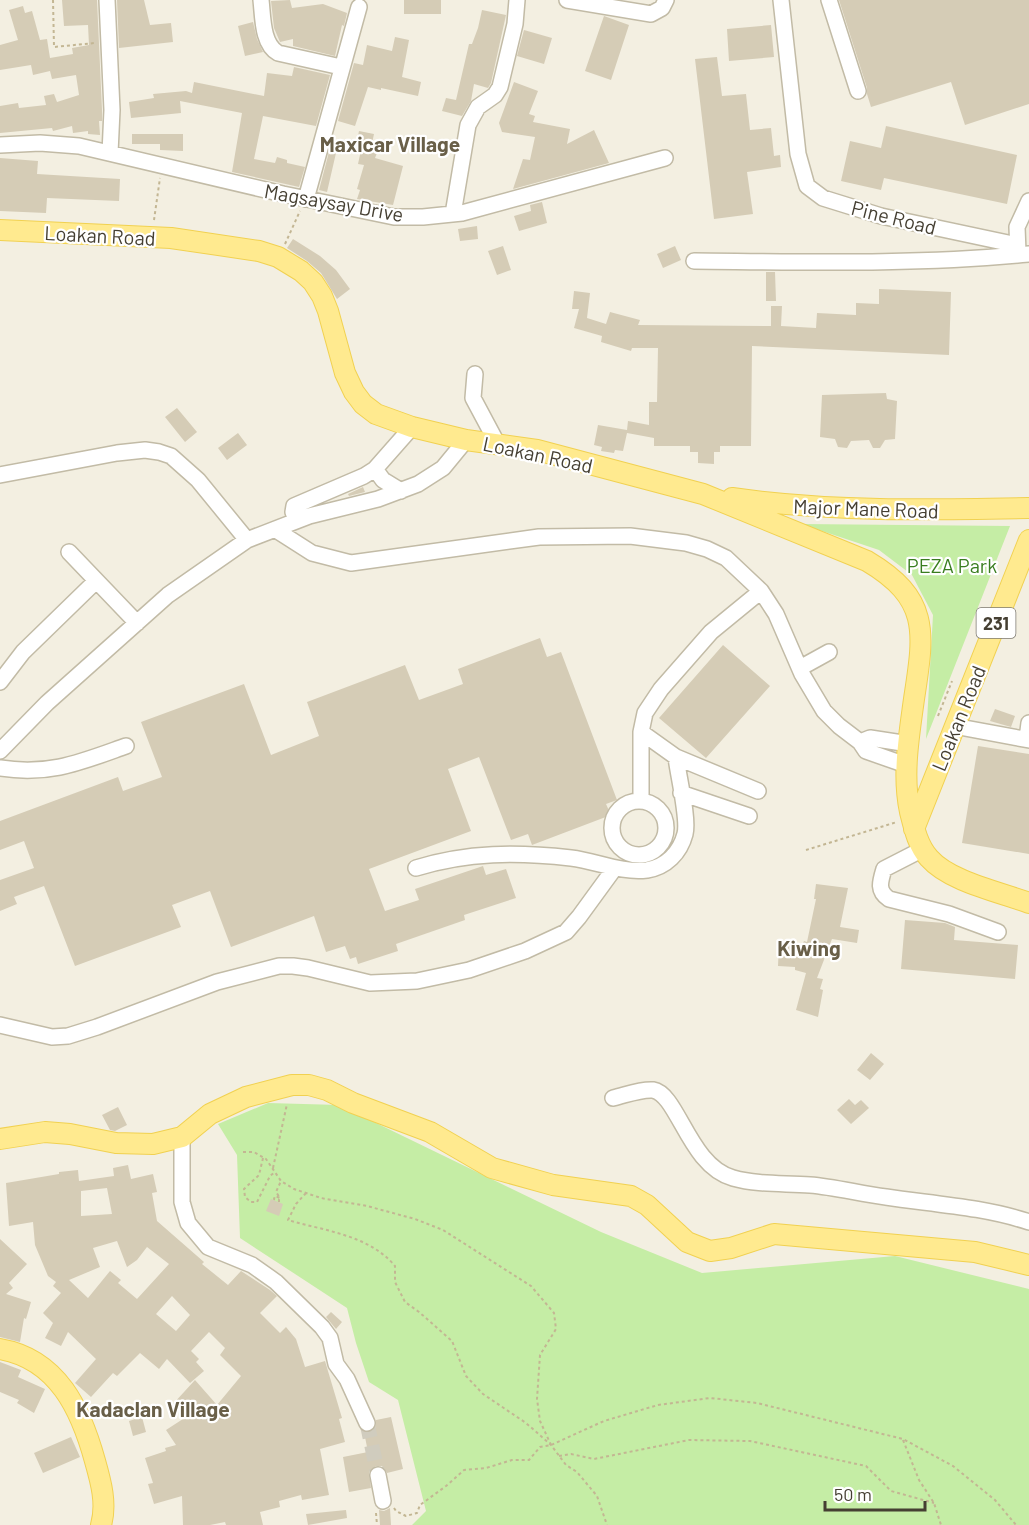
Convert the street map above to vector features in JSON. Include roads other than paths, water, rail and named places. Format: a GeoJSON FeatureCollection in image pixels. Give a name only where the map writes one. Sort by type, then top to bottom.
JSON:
{"type":"FeatureCollection","features":[{"type":"Feature","properties":{"kind":"main road","name":"Loakan Road"},"geometry":{"type":"LineString","coordinates":[[0,230],[171,238],[259,251],[278,257],[301,271],[313,282],[322,296],[345,373],[363,404],[376,414],[411,428],[466,440],[537,450],[703,494],[867,561],[885,571],[903,588],[918,616],[922,635],[921,659],[906,765],[907,796],[913,823],[923,849],[940,868],[957,877],[1029,903]]}},
{"type":"Feature","properties":{"kind":"main road","name":"Major Mane Road"},"geometry":{"type":"LineString","coordinates":[[703,494],[782,505],[894,511],[1029,508]]}},
{"type":"Feature","properties":{"kind":"main road","name":"Loakan Road"},"geometry":{"type":"LineString","coordinates":[[913,823],[946,721],[972,684],[1029,540]]}},
{"type":"Feature","properties":{"kind":"main road"},"geometry":{"type":"LineString","coordinates":[[0,1139],[45,1132],[70,1134],[116,1143],[153,1144],[182,1137],[210,1114],[246,1097],[292,1085],[309,1085],[327,1090],[353,1103],[430,1132],[492,1167],[553,1185],[631,1196],[647,1205],[687,1242],[710,1251],[731,1248],[774,1234],[975,1252],[1029,1265]]}},
{"type":"Feature","properties":{"kind":"main road"},"geometry":{"type":"LineString","coordinates":[[0,1349],[23,1354],[35,1361],[60,1384],[77,1408],[98,1469],[104,1504],[101,1525]]}},
{"type":"Feature","properties":{"kind":"street"},"geometry":{"type":"LineString","coordinates":[[107,0],[112,110],[110,153]]}},
{"type":"Feature","properties":{"kind":"street"},"geometry":{"type":"LineString","coordinates":[[261,0],[267,39],[271,49],[278,53],[341,67]]}},
{"type":"Feature","properties":{"kind":"street"},"geometry":{"type":"LineString","coordinates":[[453,214],[468,125],[478,107],[495,95],[500,87],[515,24],[517,0]]}},
{"type":"Feature","properties":{"kind":"street"},"geometry":{"type":"LineString","coordinates":[[567,0],[651,14],[662,8],[666,0]]}},
{"type":"Feature","properties":{"kind":"street","name":"Pine Road"},"geometry":{"type":"LineString","coordinates":[[781,0],[798,154],[807,186],[823,198],[881,216],[1022,252]]}},
{"type":"Feature","properties":{"kind":"street"},"geometry":{"type":"LineString","coordinates":[[829,0],[858,91]]}},
{"type":"Feature","properties":{"kind":"street"},"geometry":{"type":"LineString","coordinates":[[306,199],[359,7]]}},
{"type":"Feature","properties":{"kind":"street","name":"Magsaysay Drive"},"geometry":{"type":"LineString","coordinates":[[0,145],[40,143],[70,145],[394,217],[453,214],[487,207],[665,158]]}},
{"type":"Feature","properties":{"kind":"street"},"geometry":{"type":"LineString","coordinates":[[694,261],[864,263],[1022,252],[1017,227],[1029,201]]}},
{"type":"Feature","properties":{"kind":"street"},"geometry":{"type":"LineString","coordinates":[[475,374],[473,398],[496,443]]}},
{"type":"Feature","properties":{"kind":"street"},"geometry":{"type":"LineString","coordinates":[[296,521],[292,508],[298,503],[364,476],[375,469],[411,428]]}},
{"type":"Feature","properties":{"kind":"street"},"geometry":{"type":"LineString","coordinates":[[0,751],[47,703],[168,595],[247,540],[296,521],[401,491],[434,475],[443,468],[466,440]]}},
{"type":"Feature","properties":{"kind":"street"},"geometry":{"type":"LineString","coordinates":[[0,475],[126,452],[145,450],[159,452],[171,456],[198,480],[247,540]]}},
{"type":"Feature","properties":{"kind":"street"},"geometry":{"type":"LineString","coordinates":[[375,469],[382,480],[401,491]]}},
{"type":"Feature","properties":{"kind":"street"},"geometry":{"type":"LineString","coordinates":[[276,530],[312,553],[351,563],[539,537],[630,536],[686,543],[707,549],[726,558],[760,591],[776,614],[800,668],[824,711],[860,742],[866,751],[906,765]]}},
{"type":"Feature","properties":{"kind":"street"},"geometry":{"type":"LineString","coordinates":[[69,552],[137,623]]}},
{"type":"Feature","properties":{"kind":"street"},"geometry":{"type":"LineString","coordinates":[[0,682],[23,652],[96,580]]}},
{"type":"Feature","properties":{"kind":"street"},"geometry":{"type":"LineString","coordinates":[[641,801],[641,732],[645,713],[661,688],[711,632],[760,591]]}},
{"type":"Feature","properties":{"kind":"street"},"geometry":{"type":"LineString","coordinates":[[800,668],[830,652]]}},
{"type":"Feature","properties":{"kind":"street"},"geometry":{"type":"LineString","coordinates":[[946,721],[1028,740],[1029,723]]}},
{"type":"Feature","properties":{"kind":"street"},"geometry":{"type":"LineString","coordinates":[[641,732],[676,757],[759,791]]}},
{"type":"Feature","properties":{"kind":"street"},"geometry":{"type":"LineString","coordinates":[[860,742],[870,738],[909,744]]}},
{"type":"Feature","properties":{"kind":"street"},"geometry":{"type":"LineString","coordinates":[[0,768],[19,771],[65,767],[126,746]]}},
{"type":"Feature","properties":{"kind":"street"},"geometry":{"type":"LineString","coordinates":[[417,868],[441,860],[476,854],[571,858],[629,871],[660,867],[673,857],[686,833],[676,757]]}},
{"type":"Feature","properties":{"kind":"street"},"geometry":{"type":"LineString","coordinates":[[681,793],[749,816]]}},
{"type":"Feature","properties":{"kind":"street"},"geometry":{"type":"LineString","coordinates":[[923,849],[884,869],[879,884],[882,894],[889,899],[949,914],[998,932]]}},
{"type":"Feature","properties":{"kind":"street"},"geometry":{"type":"LineString","coordinates":[[0,1025],[52,1037],[68,1036],[217,982],[279,966],[301,967],[370,983],[417,981],[469,970],[525,951],[566,932],[614,868]]}},
{"type":"Feature","properties":{"kind":"street"},"geometry":{"type":"LineString","coordinates":[[613,1098],[642,1090],[654,1090],[661,1093],[674,1109],[694,1146],[710,1166],[727,1176],[742,1181],[810,1185],[941,1204],[1029,1222]]}},
{"type":"Feature","properties":{"kind":"street"},"geometry":{"type":"LineString","coordinates":[[182,1137],[182,1202],[188,1223],[208,1247],[252,1266],[276,1282],[322,1327],[330,1338],[336,1364],[347,1379],[367,1423]]}},
{"type":"Feature","properties":{"kind":"street"},"geometry":{"type":"LineString","coordinates":[[378,1475],[387,1501]]}},
{"type":"Feature","properties":{"kind":"tunnel"},"geometry":{"type":"LineString","coordinates":[[367,1423],[378,1475]]}},
{"type":"Feature","properties":{"kind":"district","name":"Maxicar Village"},"geometry":{"type":"Point","coordinates":[390,143]}},
{"type":"Feature","properties":{"kind":"district","name":"Kiwing"},"geometry":{"type":"Point","coordinates":[809,947]}},
{"type":"Feature","properties":{"kind":"district","name":"Kadaclan Village"},"geometry":{"type":"Point","coordinates":[153,1408]}},
{"type":"Feature","properties":{"kind":"park label","name":"PEZA Park"},"geometry":{"type":"Point","coordinates":[952,565]}}]}
